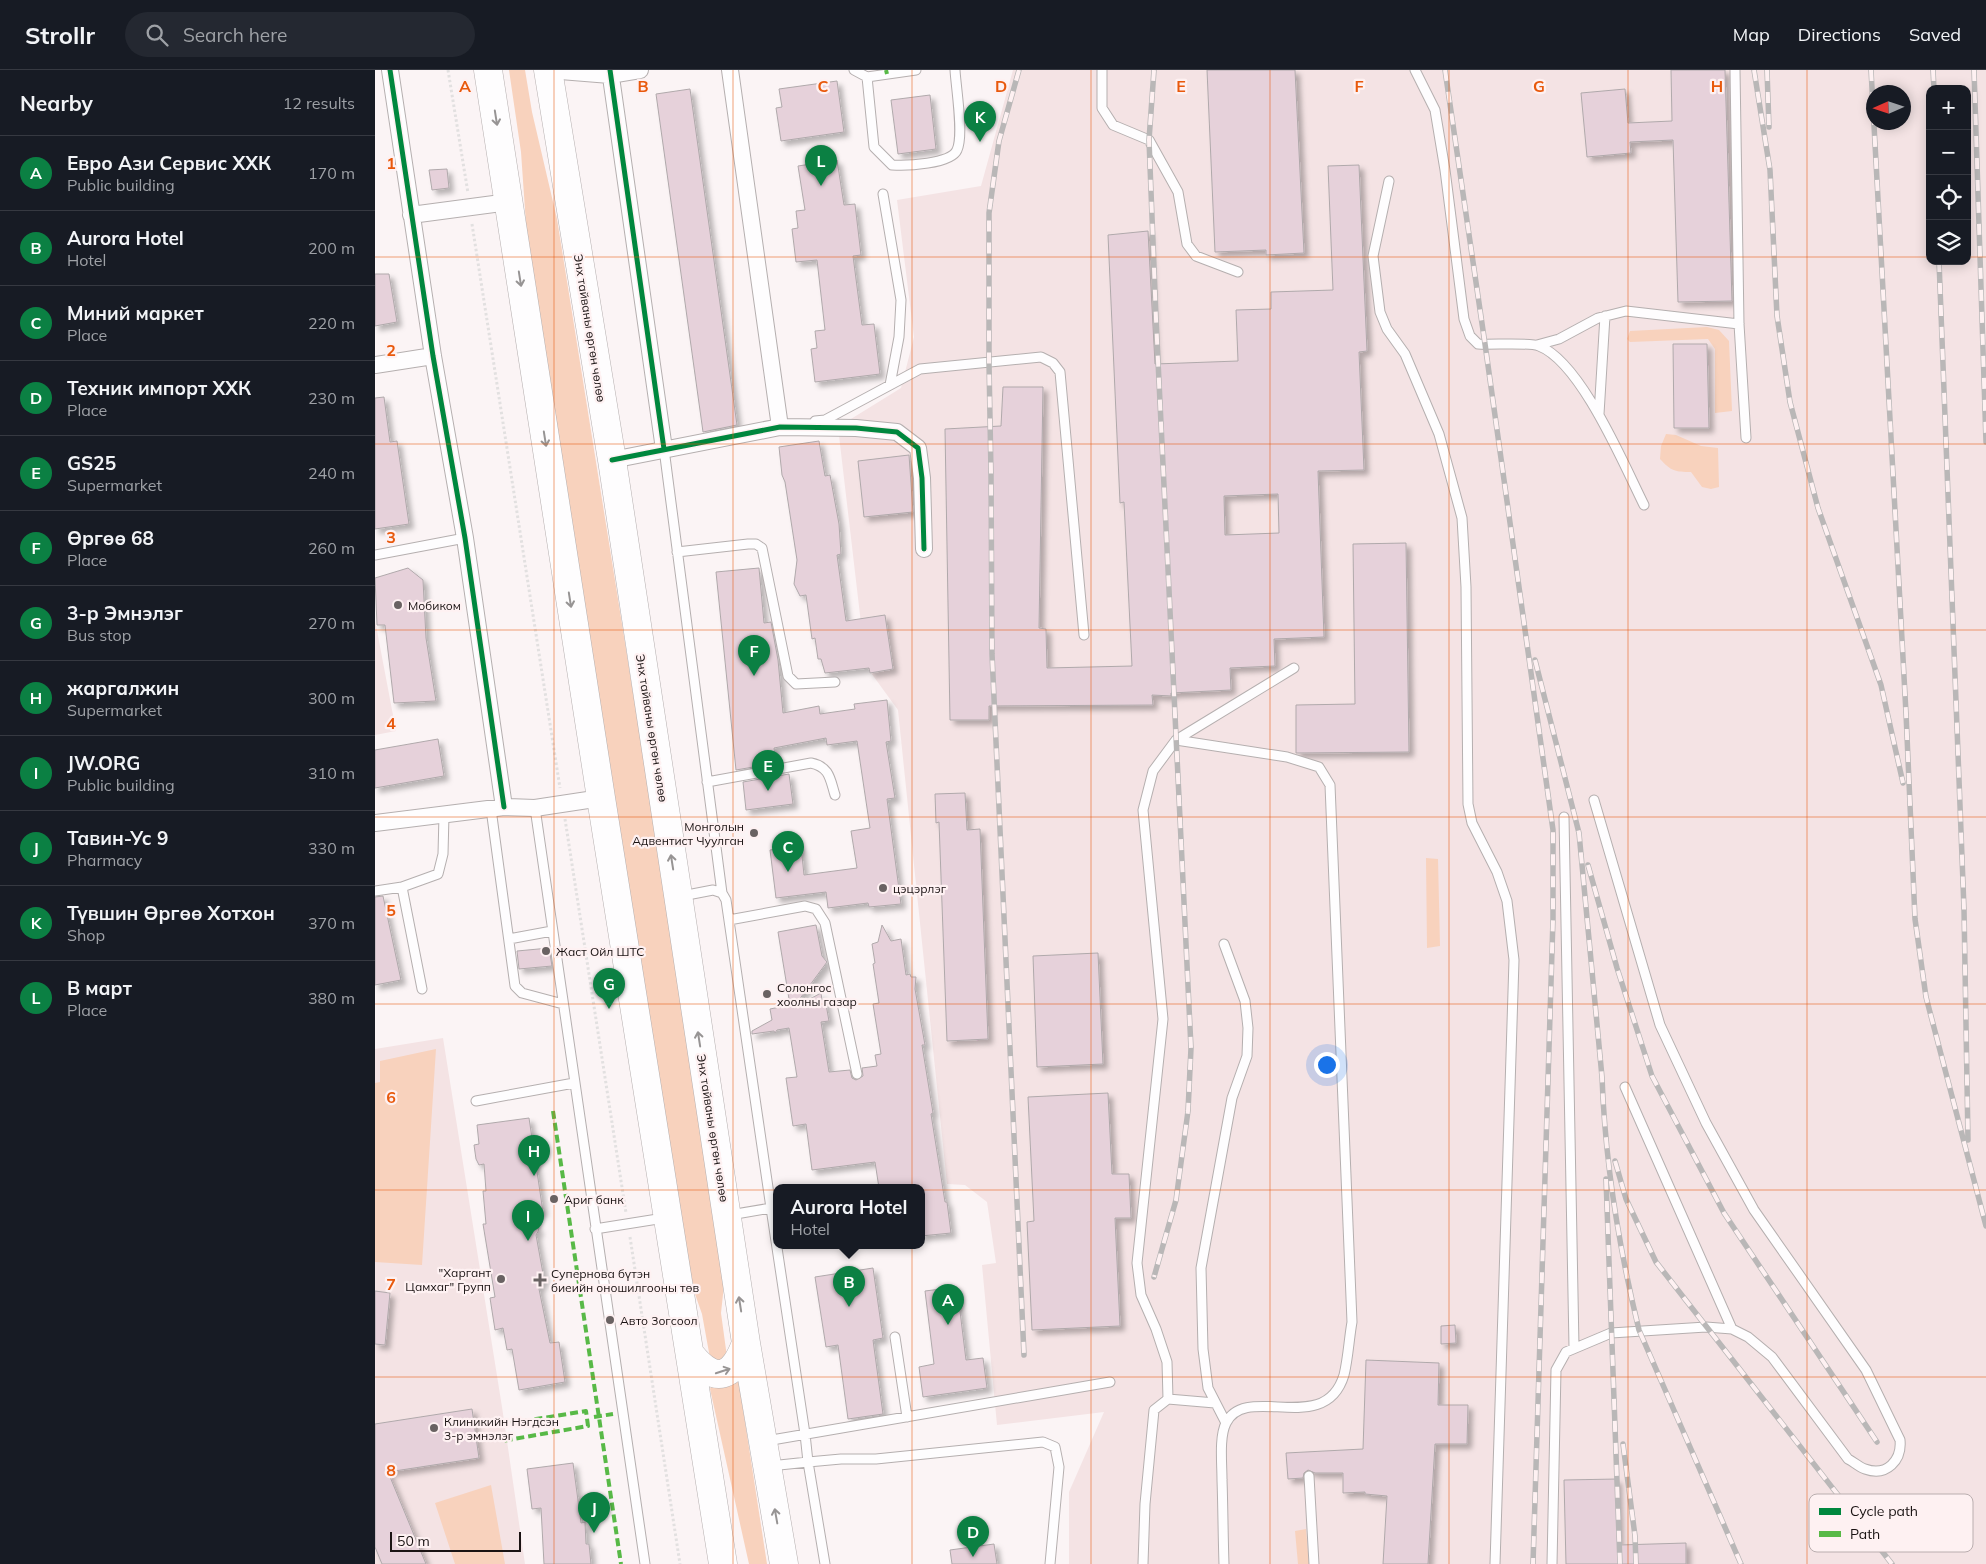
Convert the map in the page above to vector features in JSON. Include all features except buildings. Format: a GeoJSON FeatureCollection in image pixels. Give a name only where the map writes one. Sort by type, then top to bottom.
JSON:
{"type":"FeatureCollection","features":[{"type":"Feature","properties":{"kind":"highway"},"geometry":{"type":"LineString","coordinates":[[488,70],[723,1564]]}},
{"type":"Feature","properties":{"kind":"highway","name":"Энх тайваны өргөн чөлөө"},"geometry":{"type":"LineString","coordinates":[[548,70],[611,460],[747,1343],[784,1564]]}},
{"type":"Feature","properties":{"kind":"highway"},"geometry":{"type":"LineString","coordinates":[[691,1355],[705,1370],[715,1374],[724,1373],[736,1365],[747,1343]]}},
{"type":"Feature","properties":{"kind":"street"},"geometry":{"type":"LineString","coordinates":[[390,70],[433,356],[465,538],[498,808]]}},
{"type":"Feature","properties":{"kind":"street"},"geometry":{"type":"LineString","coordinates":[[548,70],[610,72],[639,70]]}},
{"type":"Feature","properties":{"kind":"street"},"geometry":{"type":"LineString","coordinates":[[730,70],[780,428]]}},
{"type":"Feature","properties":{"kind":"street"},"geometry":{"type":"LineString","coordinates":[[610,72],[664,449]]}},
{"type":"Feature","properties":{"kind":"street"},"geometry":{"type":"LineString","coordinates":[[411,215],[509,202]]}},
{"type":"Feature","properties":{"kind":"street"},"geometry":{"type":"LineString","coordinates":[[375,365],[433,356]]}},
{"type":"Feature","properties":{"kind":"street"},"geometry":{"type":"LineString","coordinates":[[611,460],[780,428],[856,428],[897,432],[918,448],[922,478],[923,549]]}},
{"type":"Feature","properties":{"kind":"street"},"geometry":{"type":"LineString","coordinates":[[375,823],[498,808],[535,808],[601,798]]}},
{"type":"Feature","properties":{"kind":"lane"},"geometry":{"type":"LineString","coordinates":[[854,70],[867,77],[916,70]]}},
{"type":"Feature","properties":{"kind":"lane"},"geometry":{"type":"LineString","coordinates":[[867,77],[874,147],[892,165],[906,166],[947,159],[957,151],[960,136],[955,70]]}},
{"type":"Feature","properties":{"kind":"lane"},"geometry":{"type":"LineString","coordinates":[[1101,70],[1102,108],[1113,125],[1149,140],[1178,192],[1187,244],[1196,256],[1238,272]]}},
{"type":"Feature","properties":{"kind":"lane"},"geometry":{"type":"LineString","coordinates":[[1415,70],[1435,110],[1445,170],[1464,319],[1470,336],[1478,344],[1537,345],[1559,339],[1605,316],[1626,311],[1739,324]]}},
{"type":"Feature","properties":{"kind":"lane"},"geometry":{"type":"LineString","coordinates":[[1735,70],[1739,324],[1746,438]]}},
{"type":"Feature","properties":{"kind":"lane"},"geometry":{"type":"LineString","coordinates":[[1389,181],[1373,256],[1380,312],[1387,329],[1405,354],[1439,434],[1462,518],[1466,587],[1468,804],[1472,823],[1497,872],[1507,901],[1514,960],[1495,1564]]}},
{"type":"Feature","properties":{"kind":"lane"},"geometry":{"type":"LineString","coordinates":[[883,194],[901,300],[899,337],[890,385]]}},
{"type":"Feature","properties":{"kind":"lane"},"geometry":{"type":"LineString","coordinates":[[1599,414],[1605,316]]}},
{"type":"Feature","properties":{"kind":"lane"},"geometry":{"type":"LineString","coordinates":[[1537,345],[1552,353],[1578,383],[1599,414],[1644,505]]}},
{"type":"Feature","properties":{"kind":"lane"},"geometry":{"type":"LineString","coordinates":[[780,428],[825,420],[920,369],[1041,357],[1053,363],[1060,372],[1084,635]]}},
{"type":"Feature","properties":{"kind":"lane"},"geometry":{"type":"LineString","coordinates":[[664,449],[722,893],[726,900],[773,1221]]}},
{"type":"Feature","properties":{"kind":"lane"},"geometry":{"type":"LineString","coordinates":[[375,555],[465,538]]}},
{"type":"Feature","properties":{"kind":"lane"},"geometry":{"type":"LineString","coordinates":[[677,552],[748,544],[756,544],[762,548],[788,676],[797,684],[835,682]]}},
{"type":"Feature","properties":{"kind":"lane"},"geometry":{"type":"LineString","coordinates":[[1168,1399],[1167,1362],[1156,1329],[1141,1295],[1137,1263],[1163,1019],[1143,810],[1153,771],[1176,740],[1294,668]]}},
{"type":"Feature","properties":{"kind":"lane"},"geometry":{"type":"LineString","coordinates":[[1176,740],[1287,757],[1319,767],[1330,784],[1352,1322],[1343,1376],[1334,1393],[1319,1406],[1247,1408],[1233,1415],[1226,1423],[1222,1447],[1224,1564]]}},
{"type":"Feature","properties":{"kind":"lane"},"geometry":{"type":"LineString","coordinates":[[707,782],[811,763],[823,766],[827,770],[835,795]]}},
{"type":"Feature","properties":{"kind":"lane"},"geometry":{"type":"LineString","coordinates":[[1552,1564],[1556,1370],[1566,1352],[1611,1333],[1706,1327],[1732,1329],[1748,1337],[1772,1358],[1848,1459],[1864,1469],[1872,1471],[1882,1470],[1891,1465],[1899,1456],[1901,1450],[1900,1440],[1866,1370],[1754,1210],[1702,1114],[1660,1024],[1594,800]]}},
{"type":"Feature","properties":{"kind":"lane"},"geometry":{"type":"LineString","coordinates":[[498,808],[509,939],[515,986],[521,993],[563,1004]]}},
{"type":"Feature","properties":{"kind":"lane"},"geometry":{"type":"LineString","coordinates":[[535,808],[645,1564]]}},
{"type":"Feature","properties":{"kind":"lane"},"geometry":{"type":"LineString","coordinates":[[375,891],[402,887],[437,874],[443,854],[443,815]]}},
{"type":"Feature","properties":{"kind":"lane"},"geometry":{"type":"LineString","coordinates":[[1564,817],[1574,1347]]}},
{"type":"Feature","properties":{"kind":"lane"},"geometry":{"type":"LineString","coordinates":[[402,887],[422,989]]}},
{"type":"Feature","properties":{"kind":"lane"},"geometry":{"type":"LineString","coordinates":[[677,897],[713,890],[722,893]]}},
{"type":"Feature","properties":{"kind":"lane"},"geometry":{"type":"LineString","coordinates":[[729,920],[805,906],[816,909],[825,923],[857,1074]]}},
{"type":"Feature","properties":{"kind":"lane"},"geometry":{"type":"LineString","coordinates":[[509,939],[552,931]]}},
{"type":"Feature","properties":{"kind":"lane"},"geometry":{"type":"LineString","coordinates":[[1224,944],[1245,1001],[1248,1028],[1247,1056],[1232,1098],[1201,1268],[1203,1349],[1208,1388],[1226,1423]]}},
{"type":"Feature","properties":{"kind":"lane"},"geometry":{"type":"LineString","coordinates":[[476,1101],[574,1083]]}},
{"type":"Feature","properties":{"kind":"lane"},"geometry":{"type":"LineString","coordinates":[[1625,1087],[1732,1329]]}},
{"type":"Feature","properties":{"kind":"lane"},"geometry":{"type":"LineString","coordinates":[[727,1215],[771,1208]]}},
{"type":"Feature","properties":{"kind":"lane"},"geometry":{"type":"LineString","coordinates":[[595,1229],[668,1217]]}},
{"type":"Feature","properties":{"kind":"lane"},"geometry":{"type":"LineString","coordinates":[[777,1249],[825,1564]]}},
{"type":"Feature","properties":{"kind":"lane"},"geometry":{"type":"LineString","coordinates":[[895,1337],[907,1417]]}},
{"type":"Feature","properties":{"kind":"lane"},"geometry":{"type":"LineString","coordinates":[[765,1454],[805,1434],[1110,1382]]}},
{"type":"Feature","properties":{"kind":"lane"},"geometry":{"type":"LineString","coordinates":[[1143,1564],[1145,1504],[1154,1410],[1168,1399],[1215,1403]]}},
{"type":"Feature","properties":{"kind":"lane"},"geometry":{"type":"LineString","coordinates":[[765,1454],[808,1462],[841,1458],[875,1459],[1043,1442],[1055,1447],[1059,1467],[1050,1564]]}},
{"type":"Feature","properties":{"kind":"lane"},"geometry":{"type":"LineString","coordinates":[[1309,1476],[1314,1564]]}},
{"type":"Feature","properties":{"kind":"shaded area"},"geometry":{"type":"Polygon","coordinates":[[[509,70],[525,70],[532,112],[557,219],[644,761],[724,1285],[721,1313],[727,1357],[724,1362],[710,1358],[702,1314],[689,1277],[526,224],[521,152],[509,70]]]}},
{"type":"Feature","properties":{"kind":"shaded area"},"geometry":{"type":"Polygon","coordinates":[[[1013,70],[1986,70],[1986,1564],[1069,1564],[1069,1492],[1104,1412],[997,1425],[982,1265],[996,1263],[987,1202],[965,1185],[947,1184],[898,710],[866,666],[838,427],[901,388],[914,337],[897,200],[981,186],[1013,70]]]}},
{"type":"Feature","properties":{"kind":"shaded area"},"geometry":{"type":"Polygon","coordinates":[[[1707,327],[1719,330],[1729,341],[1732,411],[1715,413],[1715,349],[1708,339],[1630,342],[1627,339],[1630,331],[1707,327]]]}},
{"type":"Feature","properties":{"kind":"shaded area"},"geometry":{"type":"Polygon","coordinates":[[[1666,434],[1676,435],[1701,446],[1718,448],[1719,487],[1711,489],[1702,487],[1691,472],[1674,470],[1660,459],[1661,446],[1666,434]]]}},
{"type":"Feature","properties":{"kind":"shaded area"},"geometry":{"type":"Polygon","coordinates":[[[375,620],[396,731],[375,735],[375,620]]]}},
{"type":"Feature","properties":{"kind":"shaded area"},"geometry":{"type":"Polygon","coordinates":[[[1426,858],[1438,859],[1440,946],[1427,948],[1426,858]]]}},
{"type":"Feature","properties":{"kind":"shaded area"},"geometry":{"type":"Polygon","coordinates":[[[443,1038],[525,1564],[375,1564],[375,1049],[443,1038]]]}},
{"type":"Feature","properties":{"kind":"shaded area"},"geometry":{"type":"Polygon","coordinates":[[[436,1049],[422,1265],[375,1262],[375,1083],[380,1082],[380,1061],[436,1049]]]}},
{"type":"Feature","properties":{"kind":"shaded area"},"geometry":{"type":"Polygon","coordinates":[[[737,1378],[767,1564],[749,1564],[710,1389],[712,1385],[737,1378]]]}},
{"type":"Feature","properties":{"kind":"shaded area"},"geometry":{"type":"Polygon","coordinates":[[[491,1485],[505,1564],[455,1564],[435,1503],[491,1485]]]}},
{"type":"Feature","properties":{"kind":"shaded area"},"geometry":{"type":"Polygon","coordinates":[[[1306,1529],[1309,1564],[1298,1564],[1295,1531],[1306,1529]]]}},
{"type":"Feature","properties":{"kind":"railway"},"geometry":{"type":"LineString","coordinates":[[1019,70],[999,141],[989,213],[989,363],[992,654],[1024,1355]]}},
{"type":"Feature","properties":{"kind":"railway"},"geometry":{"type":"LineString","coordinates":[[1154,70],[1149,140],[1191,1048],[1188,1111],[1176,1200],[1154,1277]]}},
{"type":"Feature","properties":{"kind":"railway"},"geometry":{"type":"LineString","coordinates":[[1445,70],[1553,830],[1553,919],[1533,1564]]}},
{"type":"Feature","properties":{"kind":"railway"},"geometry":{"type":"LineString","coordinates":[[1754,70],[1770,170],[1777,316],[1790,402],[1818,508],[1881,685],[1903,783]]}},
{"type":"Feature","properties":{"kind":"railway"},"geometry":{"type":"LineString","coordinates":[[1767,70],[1769,127]]}},
{"type":"Feature","properties":{"kind":"railway"},"geometry":{"type":"LineString","coordinates":[[1871,70],[1906,713],[1915,919],[1926,997],[1986,1226]]}},
{"type":"Feature","properties":{"kind":"railway"},"geometry":{"type":"LineString","coordinates":[[1933,70],[1934,85]]}},
{"type":"Feature","properties":{"kind":"railway"},"geometry":{"type":"LineString","coordinates":[[1974,70],[1986,442]]}},
{"type":"Feature","properties":{"kind":"railway"},"geometry":{"type":"LineString","coordinates":[[1939,265],[1964,909],[1968,1140]]}},
{"type":"Feature","properties":{"kind":"railway"},"geometry":{"type":"LineString","coordinates":[[1535,660],[1579,833],[1602,1077],[1606,1141],[1619,1236],[1639,1330],[1741,1564]]}},
{"type":"Feature","properties":{"kind":"railway"},"geometry":{"type":"LineString","coordinates":[[1588,865],[1617,968],[1652,1076],[1724,1213],[1877,1442]]}},
{"type":"Feature","properties":{"kind":"railway"},"geometry":{"type":"LineString","coordinates":[[1615,1161],[1626,1199],[1656,1262],[1837,1494]]}},
{"type":"Feature","properties":{"kind":"railway"},"geometry":{"type":"LineString","coordinates":[[1606,1179],[1620,1564]]}},
{"type":"Feature","properties":{"kind":"railway"},"geometry":{"type":"LineString","coordinates":[[1623,1444],[1635,1536],[1636,1564]]}},
{"type":"Feature","properties":{"kind":"railway"},"geometry":{"type":"LineString","coordinates":[[1883,1552],[1892,1564]]}},
{"type":"Feature","properties":{"kind":"marked path"},"geometry":{"type":"LineString","coordinates":[[886,70],[887,74]]}},
{"type":"Feature","properties":{"kind":"marked path"},"geometry":{"type":"LineString","coordinates":[[553,1111],[621,1564]]}},
{"type":"Feature","properties":{"kind":"marked path"},"geometry":{"type":"LineString","coordinates":[[499,1425],[586,1411],[588,1426],[502,1441]]}},
{"type":"Feature","properties":{"kind":"marked path"},"geometry":{"type":"LineString","coordinates":[[594,1417],[613,1414]]}},
{"type":"Feature","properties":{"kind":"cycle path"},"geometry":{"type":"LineString","coordinates":[[390,70],[433,356],[465,538],[504,807]]}},
{"type":"Feature","properties":{"kind":"cycle path"},"geometry":{"type":"LineString","coordinates":[[610,70],[664,449]]}},
{"type":"Feature","properties":{"kind":"cycle path"},"geometry":{"type":"LineString","coordinates":[[612,460],[780,427],[856,428],[897,432],[918,448],[922,478],[924,549]]}},
{"type":"Feature","properties":{"kind":"place","name":"Түвшин Өргөө Хотхон"},"geometry":{"type":"Point","coordinates":[980,142]}},
{"type":"Feature","properties":{"kind":"place","name":"В март"},"geometry":{"type":"Point","coordinates":[821,186]}},
{"type":"Feature","properties":{"kind":"place","name":"Мобиком"},"geometry":{"type":"Point","coordinates":[398,605]}},
{"type":"Feature","properties":{"kind":"place","name":"Өргөө 68"},"geometry":{"type":"Point","coordinates":[754,676]}},
{"type":"Feature","properties":{"kind":"place","name":"GS25"},"geometry":{"type":"Point","coordinates":[768,791]}},
{"type":"Feature","properties":{"kind":"place","name":"Монголын Адвентист Чуулган"},"geometry":{"type":"Point","coordinates":[754,833]}},
{"type":"Feature","properties":{"kind":"place","name":"Миний маркет"},"geometry":{"type":"Point","coordinates":[788,872]}},
{"type":"Feature","properties":{"kind":"place","name":"цэцэрлэг"},"geometry":{"type":"Point","coordinates":[883,888]}},
{"type":"Feature","properties":{"kind":"place","name":"Жаст Ойл ШТС"},"geometry":{"type":"Point","coordinates":[546,951]}},
{"type":"Feature","properties":{"kind":"place","name":"Солонгос хоолны газар"},"geometry":{"type":"Point","coordinates":[767,994]}},
{"type":"Feature","properties":{"kind":"place","name":"3-р Эмнэлэг"},"geometry":{"type":"Point","coordinates":[609,1009]}},
{"type":"Feature","properties":{"kind":"place","name":"жаргалжин"},"geometry":{"type":"Point","coordinates":[534,1176]}},
{"type":"Feature","properties":{"kind":"place","name":"Ариг банк"},"geometry":{"type":"Point","coordinates":[554,1199]}},
{"type":"Feature","properties":{"kind":"place","name":"JW.ORG"},"geometry":{"type":"Point","coordinates":[528,1241]}},
{"type":"Feature","properties":{"kind":"place","name":"\"Харгант Цамхаг\" Групп"},"geometry":{"type":"Point","coordinates":[501,1279]}},
{"type":"Feature","properties":{"kind":"place","name":"Супернова бүтэн биеийн оношилгооны төв"},"geometry":{"type":"Point","coordinates":[540,1280]}},
{"type":"Feature","properties":{"kind":"place","name":"Aurora Hotel"},"geometry":{"type":"Point","coordinates":[849,1307]}},
{"type":"Feature","properties":{"kind":"place","name":"Авто 3огсоол"},"geometry":{"type":"Point","coordinates":[610,1320]}},
{"type":"Feature","properties":{"kind":"place","name":"Евро Ази Сервис ХХК"},"geometry":{"type":"Point","coordinates":[948,1325]}},
{"type":"Feature","properties":{"kind":"place","name":"Клиникийн Нэгдсэн 3-р эмнэлэг"},"geometry":{"type":"Point","coordinates":[434,1428]}},
{"type":"Feature","properties":{"kind":"place","name":"Тавин-Ус 9"},"geometry":{"type":"Point","coordinates":[594,1533]}},
{"type":"Feature","properties":{"kind":"place","name":"Техник импорт ХХК"},"geometry":{"type":"Point","coordinates":[973,1557]}}]}
